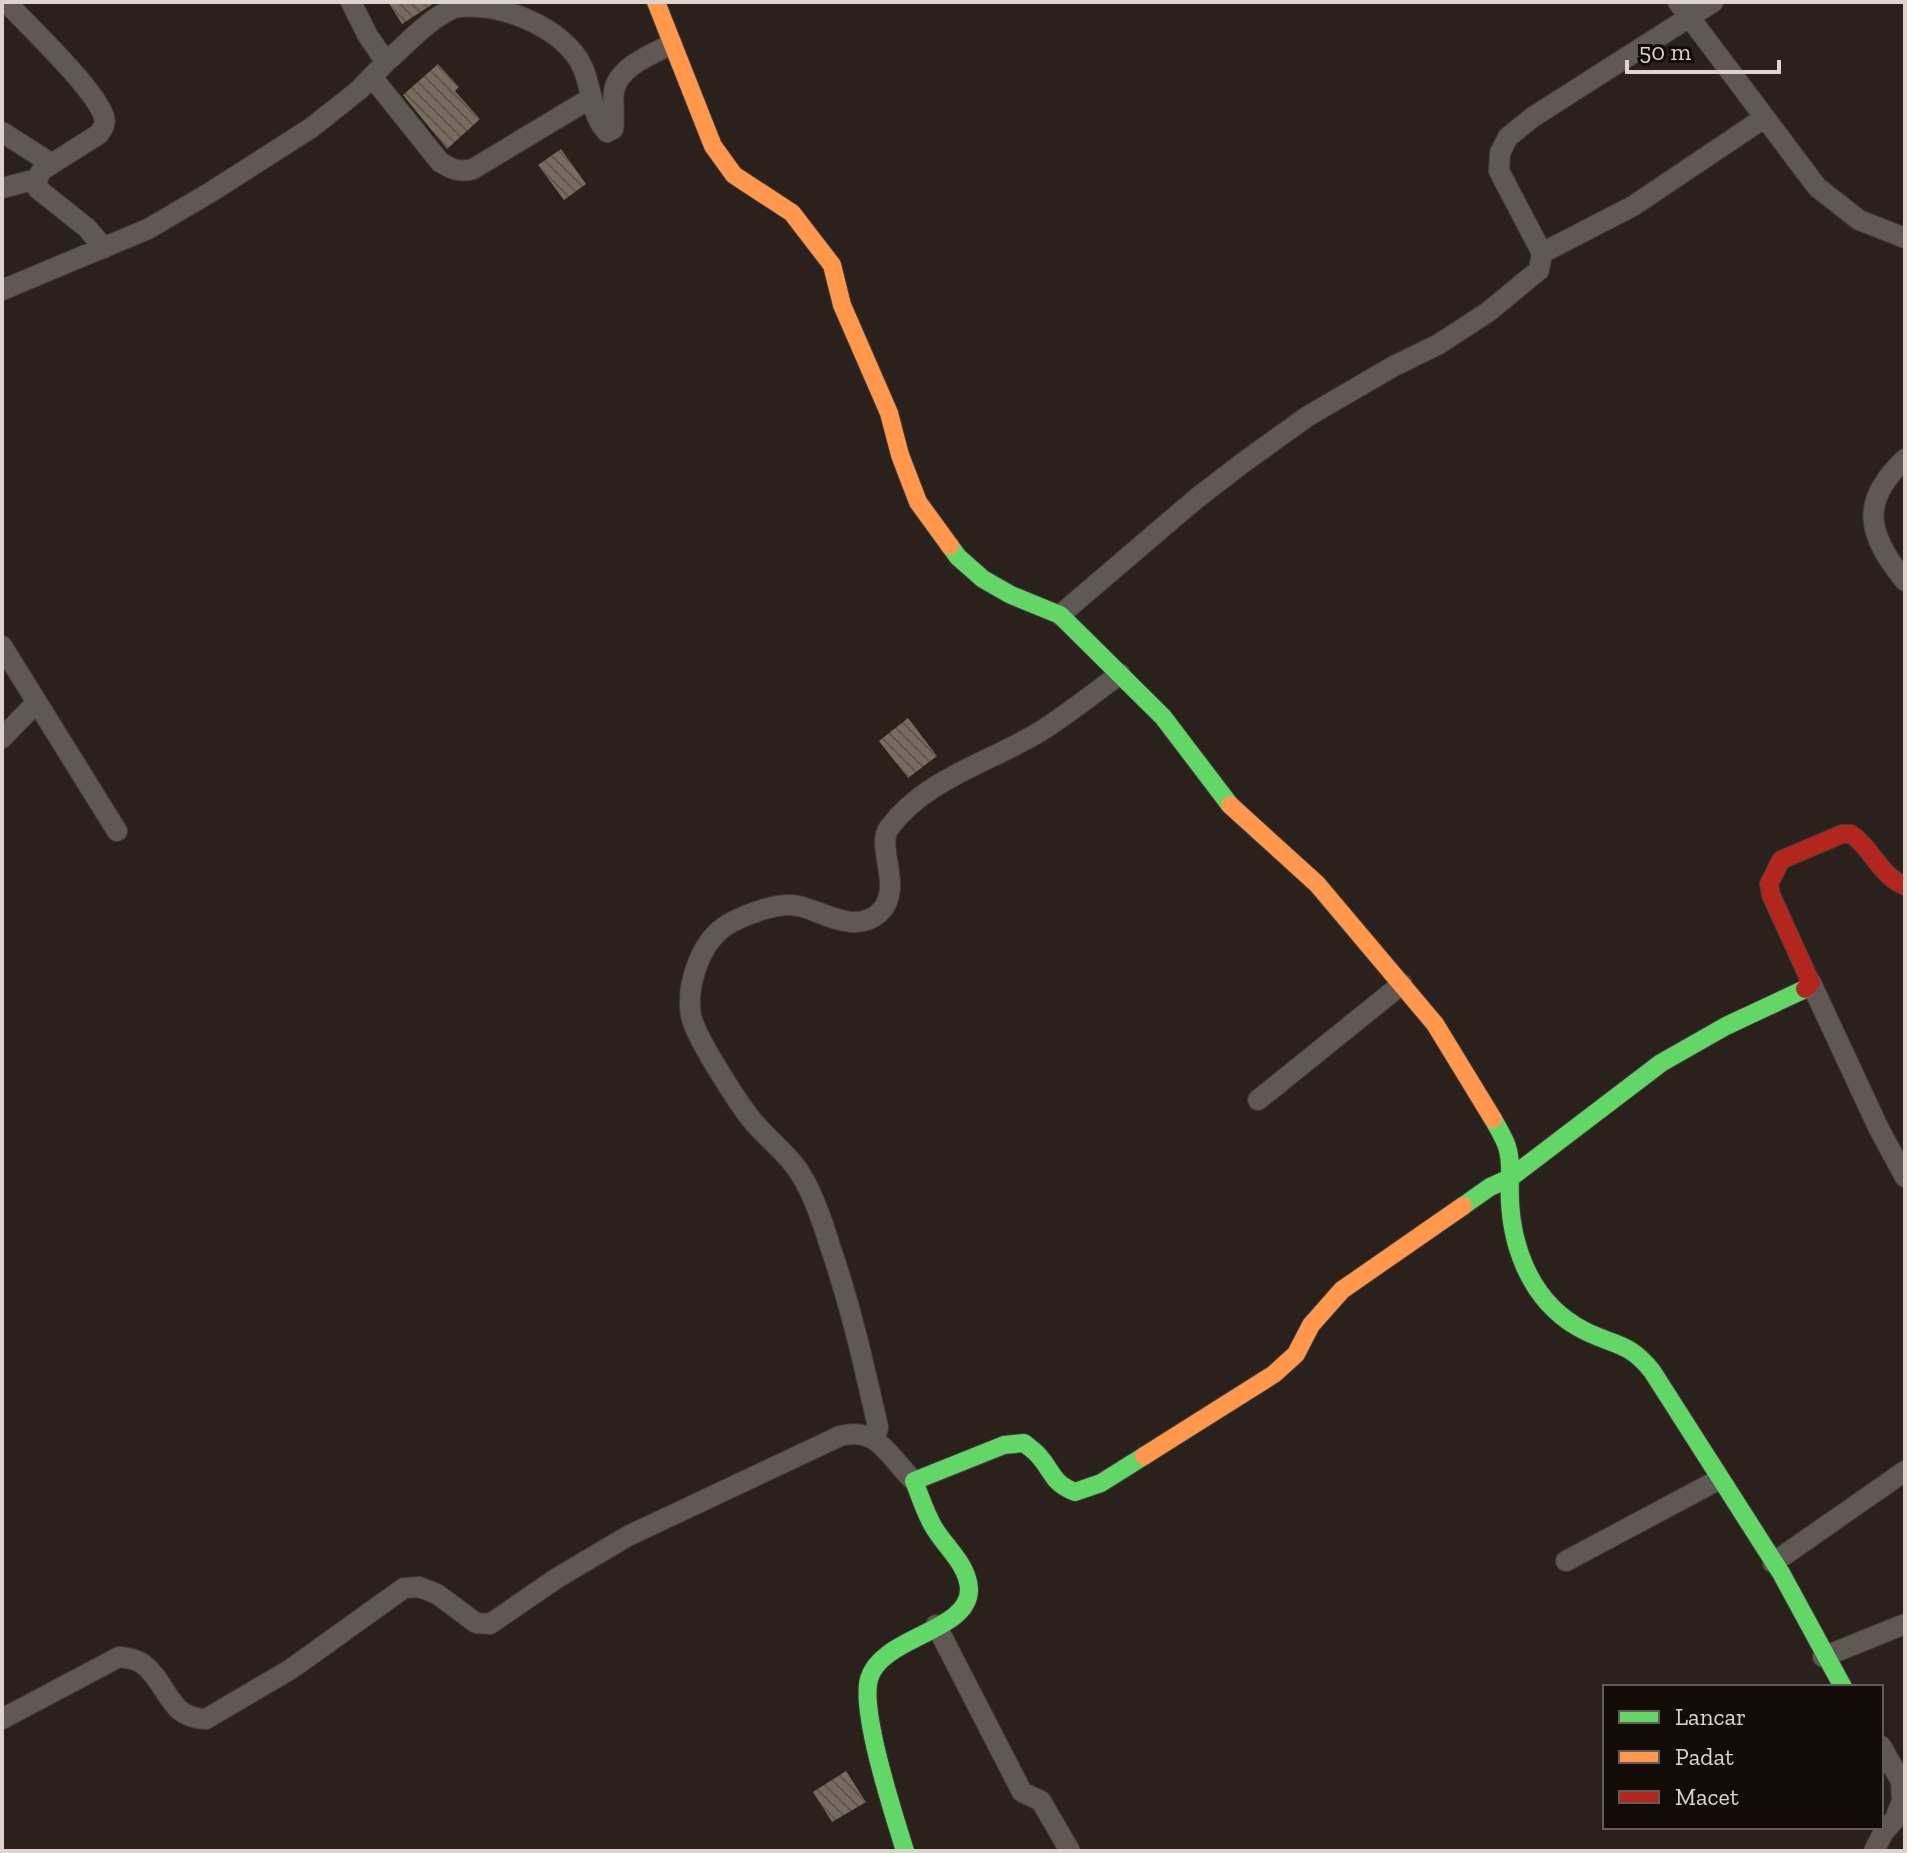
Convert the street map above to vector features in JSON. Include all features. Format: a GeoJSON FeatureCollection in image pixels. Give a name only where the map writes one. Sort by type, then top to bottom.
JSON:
{"type":"FeatureCollection","features":[{"type":"Feature","properties":{"kind":"street"},"geometry":{"type":"LineString","coordinates":[[351,2],[368,36],[379,69],[440,162],[454,171],[473,169],[591,98]]}},
{"type":"Feature","properties":{"kind":"street"},"geometry":{"type":"LineString","coordinates":[[2,290],[148,229],[224,184],[311,128],[439,16],[444,7],[480,2],[509,9],[540,22],[562,38],[583,68],[602,126],[609,131],[613,129],[614,91],[618,78],[672,44]]}},
{"type":"Feature","properties":{"kind":"street"},"geometry":{"type":"LineString","coordinates":[[656,2],[713,146],[723,161],[734,175],[792,213],[832,265],[842,305],[889,413],[900,455],[918,502],[958,557],[983,579],[1011,595],[1060,615],[1163,717],[1224,799],[1317,884],[1435,1024],[1508,1144],[1511,1155],[1508,1210],[1512,1239],[1525,1268],[1546,1301],[1563,1318],[1592,1334],[1616,1340],[1642,1359],[1656,1376],[1718,1480],[1791,1590],[1823,1657],[1842,1685]]}},
{"type":"Feature","properties":{"kind":"street"},"geometry":{"type":"LineString","coordinates":[[1060,615],[1197,498],[1295,425],[1394,366],[1439,344],[1488,312],[1539,270],[1542,253],[1499,171],[1500,153],[1508,137],[1684,10],[1713,2]]}},
{"type":"Feature","properties":{"kind":"street"},"geometry":{"type":"LineString","coordinates":[[11,3],[80,82],[104,115],[105,125],[99,134],[42,170],[37,179],[38,189],[87,228],[104,248]]}},
{"type":"Feature","properties":{"kind":"street"},"geometry":{"type":"LineString","coordinates":[[1684,10],[1817,187],[1859,220],[1905,238]]}},
{"type":"Feature","properties":{"kind":"street"},"geometry":{"type":"LineString","coordinates":[[1542,253],[1633,206],[1764,118]]}},
{"type":"Feature","properties":{"kind":"street"},"geometry":{"type":"LineString","coordinates":[[2,132],[52,164]]}},
{"type":"Feature","properties":{"kind":"street"},"geometry":{"type":"LineString","coordinates":[[2,188],[37,179]]}},
{"type":"Feature","properties":{"kind":"street"},"geometry":{"type":"LineString","coordinates":[[1905,459],[1888,475],[1876,494],[1872,518],[1895,568],[1905,581]]}},
{"type":"Feature","properties":{"kind":"street"},"geometry":{"type":"LineString","coordinates":[[2,646],[117,831]]}},
{"type":"Feature","properties":{"kind":"street"},"geometry":{"type":"LineString","coordinates":[[875,1440],[878,1427],[851,1306],[820,1217],[803,1178],[781,1148],[752,1120],[698,1035],[690,1014],[694,974],[711,940],[725,927],[766,909],[799,906],[826,917],[854,922],[880,912],[889,900],[890,865],[886,831],[907,808],[985,758],[1040,731],[1120,674]]}},
{"type":"Feature","properties":{"kind":"street"},"geometry":{"type":"LineString","coordinates":[[2,738],[37,702]]}},
{"type":"Feature","properties":{"kind":"street"},"geometry":{"type":"LineString","coordinates":[[1905,886],[1890,880],[1857,837],[1851,834],[1834,837],[1781,860],[1772,875],[1771,895],[1879,1129],[1905,1177]]}},
{"type":"Feature","properties":{"kind":"street"},"geometry":{"type":"LineString","coordinates":[[914,1481],[1004,1445],[1024,1443],[1039,1455],[1051,1477],[1063,1487],[1075,1492],[1101,1483],[1274,1374],[1296,1354],[1311,1325],[1342,1290],[1490,1187],[1510,1178],[1661,1063],[1726,1026],[1802,992],[1811,983]]}},
{"type":"Feature","properties":{"kind":"street"},"geometry":{"type":"LineString","coordinates":[[1258,1100],[1402,984]]}},
{"type":"Feature","properties":{"kind":"street"},"geometry":{"type":"LineString","coordinates":[[2,1719],[119,1657],[135,1659],[145,1665],[177,1709],[191,1719],[206,1719],[291,1669],[404,1588],[419,1587],[437,1594],[476,1623],[490,1624],[557,1578],[628,1536],[853,1432],[875,1440],[914,1481],[933,1527],[967,1579],[967,1600],[958,1611],[897,1649],[875,1667],[867,1682],[871,1722],[891,1810],[905,1851]]}},
{"type":"Feature","properties":{"kind":"street"},"geometry":{"type":"LineString","coordinates":[[1773,1563],[1905,1471]]}},
{"type":"Feature","properties":{"kind":"street"},"geometry":{"type":"LineString","coordinates":[[1566,1561],[1718,1480]]}},
{"type":"Feature","properties":{"kind":"street"},"geometry":{"type":"LineString","coordinates":[[1823,1657],[1905,1624]]}},
{"type":"Feature","properties":{"kind":"street"},"geometry":{"type":"LineString","coordinates":[[936,1625],[1022,1792],[1041,1801],[1070,1851]]}},
{"type":"Feature","properties":{"kind":"street"},"geometry":{"type":"LineString","coordinates":[[1874,1851],[1895,1819],[1902,1801],[1901,1781],[1883,1750]]}},
{"type":"Feature","properties":{"kind":"building"},"geometry":{"type":"Polygon","coordinates":[[[388,2],[436,2],[402,24],[388,2]]]}},
{"type":"Feature","properties":{"kind":"building"},"geometry":{"type":"Polygon","coordinates":[[[438,64],[459,87],[455,91],[480,119],[447,149],[403,95],[438,64]]]}},
{"type":"Feature","properties":{"kind":"building"},"geometry":{"type":"Polygon","coordinates":[[[561,149],[586,184],[564,200],[538,165],[561,149]]]}},
{"type":"Feature","properties":{"kind":"building"},"geometry":{"type":"Polygon","coordinates":[[[908,718],[937,756],[908,778],[879,741],[908,718]]]}},
{"type":"Feature","properties":{"kind":"building"},"geometry":{"type":"Polygon","coordinates":[[[846,1771],[866,1802],[832,1822],[813,1792],[846,1771]]]}},
{"type":"Feature","properties":{"kind":"traffic: fast"},"geometry":{"type":"LineString","coordinates":[[950,546],[983,579],[1011,595],[1060,615],[1163,717],[1230,805]]}},
{"type":"Feature","properties":{"kind":"traffic: fast"},"geometry":{"type":"LineString","coordinates":[[1493,1119],[1507,1147],[1510,1178],[1661,1063],[1726,1026],[1805,989]]}},
{"type":"Feature","properties":{"kind":"traffic: fast"},"geometry":{"type":"LineString","coordinates":[[1463,1206],[1490,1187],[1510,1178],[1512,1223],[1517,1245],[1535,1286],[1565,1319],[1629,1350],[1652,1371],[1781,1573],[1842,1685]]}},
{"type":"Feature","properties":{"kind":"traffic: fast"},"geometry":{"type":"LineString","coordinates":[[905,1851],[886,1789],[869,1715],[869,1679],[877,1665],[890,1653],[955,1615],[965,1603],[969,1589],[964,1571],[933,1526],[914,1481],[1004,1445],[1024,1443],[1037,1454],[1057,1481],[1075,1492],[1101,1483],[1144,1456]]}},
{"type":"Feature","properties":{"kind":"traffic: slow"},"geometry":{"type":"LineString","coordinates":[[656,2],[713,146],[734,175],[792,213],[832,265],[842,305],[889,413],[900,455],[918,502],[950,546]]}},
{"type":"Feature","properties":{"kind":"traffic: slow"},"geometry":{"type":"LineString","coordinates":[[1230,805],[1317,884],[1435,1024],[1493,1119]]}},
{"type":"Feature","properties":{"kind":"traffic: slow"},"geometry":{"type":"LineString","coordinates":[[1144,1456],[1274,1374],[1296,1354],[1311,1325],[1342,1290],[1463,1206]]}},
{"type":"Feature","properties":{"kind":"traffic: jam"},"geometry":{"type":"LineString","coordinates":[[1805,989],[1811,983],[1771,895],[1769,884],[1781,860],[1842,834],[1851,834],[1889,876],[1905,886]]}}]}
